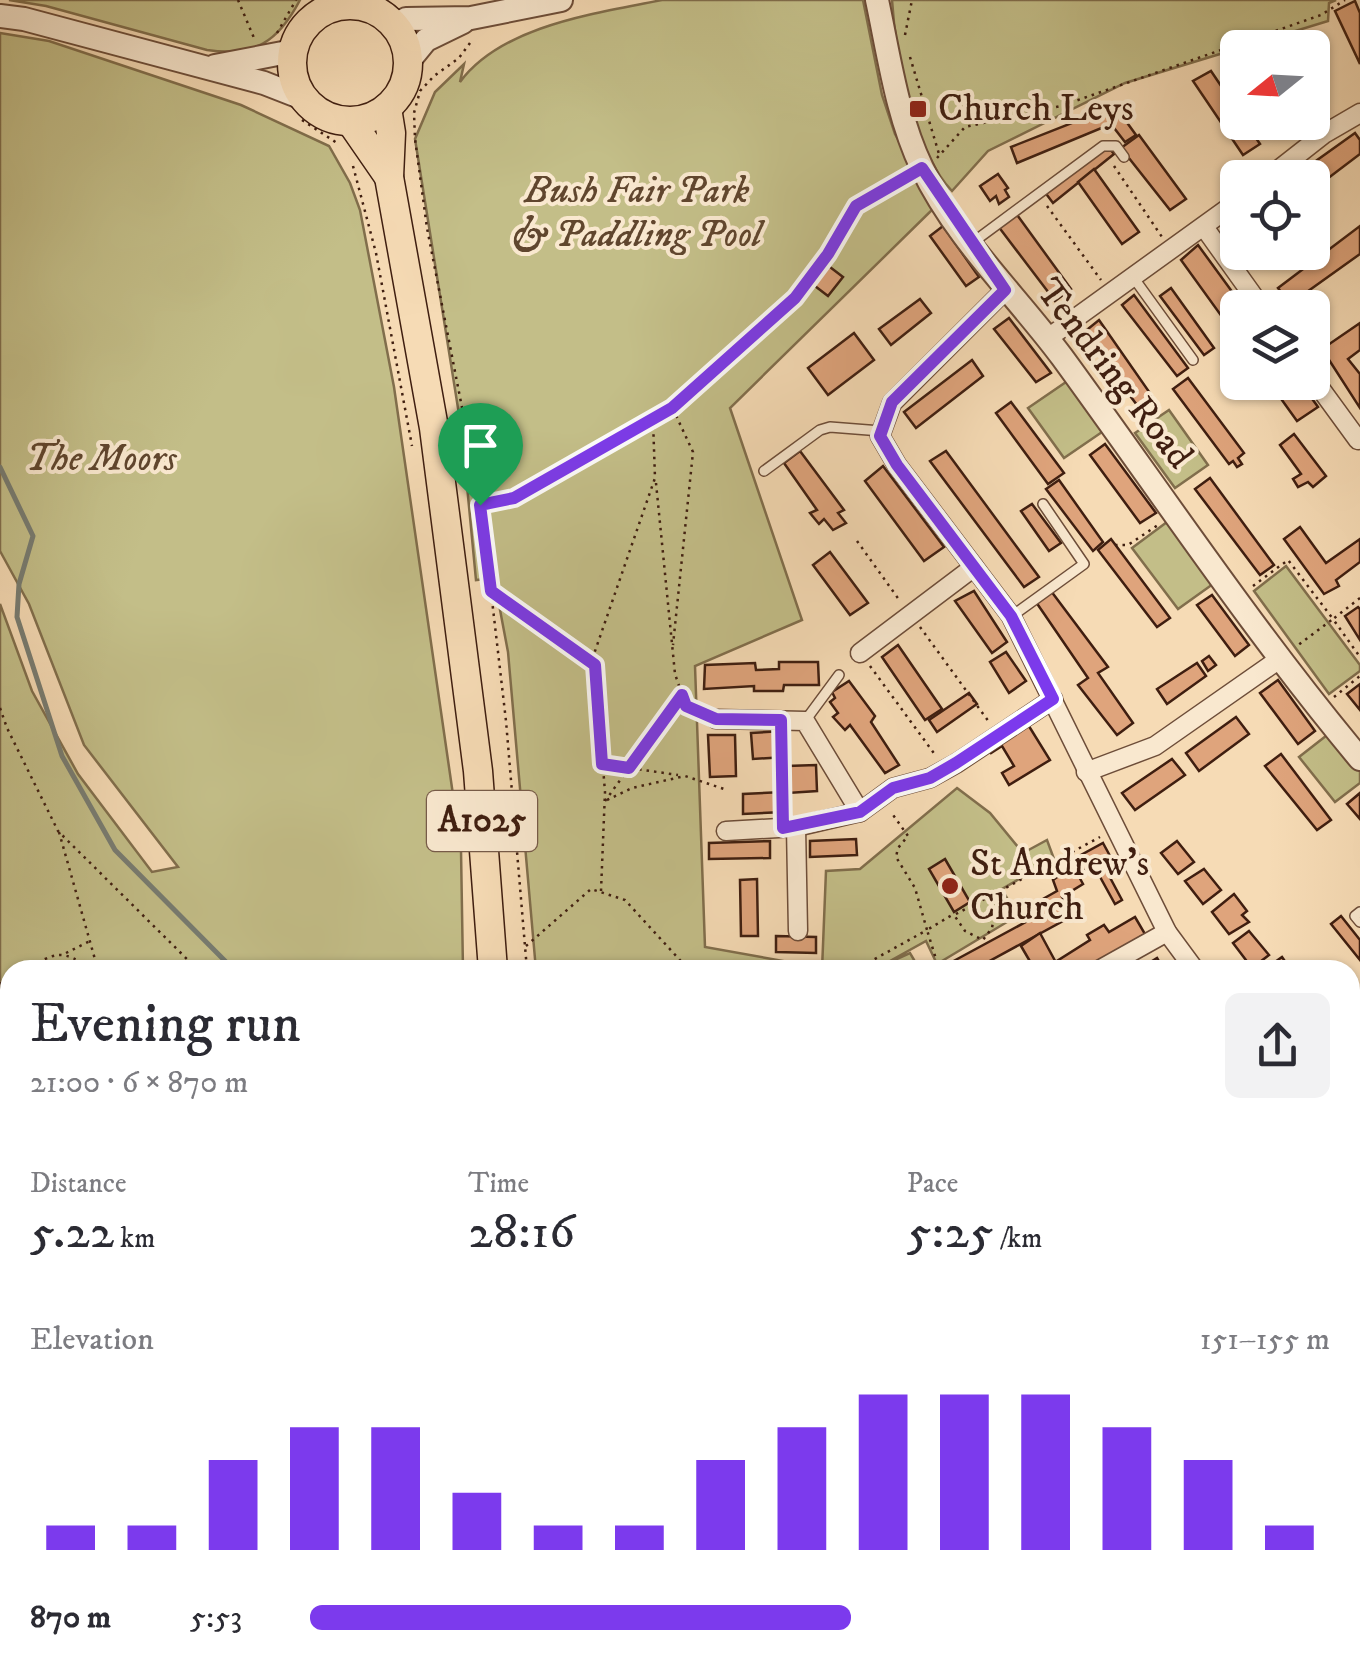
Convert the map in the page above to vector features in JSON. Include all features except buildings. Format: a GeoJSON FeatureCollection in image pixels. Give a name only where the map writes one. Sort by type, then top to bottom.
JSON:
{"type":"FeatureCollection","features":[{"type":"Feature","properties":{"kind":"main road"},"geometry":{"type":"LineString","coordinates":[[352,3],[384,16],[396,28],[405,44],[406,80],[387,108],[352,122],[300,107],[284,43],[306,8],[352,3]]}},
{"type":"Feature","properties":{"kind":"main road","name":"A1025"},"geometry":{"type":"LineString","coordinates":[[387,108],[392,133],[389,177],[434,428],[478,771],[493,960]]}},
{"type":"Feature","properties":{"kind":"main road","name":"A1025"},"geometry":{"type":"LineString","coordinates":[[352,122],[389,177]]}},
{"type":"Feature","properties":{"kind":"street"},"geometry":{"type":"LineString","coordinates":[[408,62],[426,40],[561,0]]}},
{"type":"Feature","properties":{"kind":"street","name":"Tendring Road"},"geometry":{"type":"LineString","coordinates":[[877,0],[896,92],[972,243],[1005,290],[1048,338],[1318,709],[1360,759]]}},
{"type":"Feature","properties":{"kind":"street"},"geometry":{"type":"LineString","coordinates":[[0,16],[264,83],[300,107]]}},
{"type":"Feature","properties":{"kind":"street"},"geometry":{"type":"LineString","coordinates":[[396,28],[406,20],[473,27]]}},
{"type":"Feature","properties":{"kind":"street"},"geometry":{"type":"LineString","coordinates":[[207,67],[284,43]]}},
{"type":"Feature","properties":{"kind":"street"},"geometry":{"type":"LineString","coordinates":[[1291,160],[1324,134],[1357,121]]}},
{"type":"Feature","properties":{"kind":"street"},"geometry":{"type":"LineString","coordinates":[[1048,338],[1220,215]]}},
{"type":"Feature","properties":{"kind":"street"},"geometry":{"type":"LineString","coordinates":[[1204,227],[1249,290]]}},
{"type":"Feature","properties":{"kind":"street"},"geometry":{"type":"LineString","coordinates":[[1005,290],[892,402],[880,436],[897,465],[1011,616],[1167,932],[1187,960]]}},
{"type":"Feature","properties":{"kind":"street"},"geometry":{"type":"LineString","coordinates":[[1329,400],[1358,440]]}},
{"type":"Feature","properties":{"kind":"street"},"geometry":{"type":"LineString","coordinates":[[860,653],[974,567]]}},
{"type":"Feature","properties":{"kind":"street"},"geometry":{"type":"LineString","coordinates":[[1086,772],[1155,746],[1281,658]]}},
{"type":"Feature","properties":{"kind":"street"},"geometry":{"type":"LineString","coordinates":[[726,831],[790,827],[860,812],[893,788],[930,778],[946,769],[1053,699]]}},
{"type":"Feature","properties":{"kind":"street"},"geometry":{"type":"LineString","coordinates":[[716,719],[805,721],[860,812]]}},
{"type":"Feature","properties":{"kind":"street"},"geometry":{"type":"LineString","coordinates":[[790,827],[798,930]]}},
{"type":"Feature","properties":{"kind":"street"},"geometry":{"type":"LineString","coordinates":[[1117,960],[1167,932]]}},
{"type":"Feature","properties":{"kind":"lane"},"geometry":{"type":"LineString","coordinates":[[972,243],[1102,146],[1116,146],[1124,158]]}},
{"type":"Feature","properties":{"kind":"lane"},"geometry":{"type":"LineString","coordinates":[[1133,278],[1193,360]]}},
{"type":"Feature","properties":{"kind":"lane"},"geometry":{"type":"LineString","coordinates":[[764,471],[820,430],[830,427],[881,431]]}},
{"type":"Feature","properties":{"kind":"lane"},"geometry":{"type":"LineString","coordinates":[[1011,616],[1084,564],[1043,504]]}},
{"type":"Feature","properties":{"kind":"lane"},"geometry":{"type":"LineString","coordinates":[[805,721],[839,674]]}},
{"type":"Feature","properties":{"kind":"lane"},"geometry":{"type":"LineString","coordinates":[[1360,912],[1355,916],[1360,922]]}},
{"type":"Feature","properties":{"kind":"path"},"geometry":{"type":"LineString","coordinates":[[238,0],[258,46]]}},
{"type":"Feature","properties":{"kind":"path"},"geometry":{"type":"LineString","coordinates":[[904,39],[912,0]]}},
{"type":"Feature","properties":{"kind":"path"},"geometry":{"type":"LineString","coordinates":[[480,505],[514,498],[672,408],[795,298],[828,254],[856,206],[931,162],[965,127],[1062,106],[1321,14],[1345,0]]}},
{"type":"Feature","properties":{"kind":"path"},"geometry":{"type":"LineString","coordinates":[[284,43],[306,8]]}},
{"type":"Feature","properties":{"kind":"path"},"geometry":{"type":"LineString","coordinates":[[473,27],[459,58],[420,91],[414,113],[428,228],[480,505],[506,721],[526,960]]}},
{"type":"Feature","properties":{"kind":"path"},"geometry":{"type":"LineString","coordinates":[[910,56],[931,162]]}},
{"type":"Feature","properties":{"kind":"path"},"geometry":{"type":"LineString","coordinates":[[300,107],[344,149]]}},
{"type":"Feature","properties":{"kind":"path"},"geometry":{"type":"LineString","coordinates":[[1124,158],[1112,167],[1172,250]]}},
{"type":"Feature","properties":{"kind":"path"},"geometry":{"type":"LineString","coordinates":[[353,167],[376,254],[412,446]]}},
{"type":"Feature","properties":{"kind":"path"},"geometry":{"type":"LineString","coordinates":[[1038,195],[1111,294]]}},
{"type":"Feature","properties":{"kind":"path"},"geometry":{"type":"LineString","coordinates":[[672,408],[694,452],[673,651]]}},
{"type":"Feature","properties":{"kind":"path"},"geometry":{"type":"LineString","coordinates":[[653,418],[675,674],[686,706],[716,719]]}},
{"type":"Feature","properties":{"kind":"path"},"geometry":{"type":"LineString","coordinates":[[602,891],[604,802],[594,654],[656,478]]}},
{"type":"Feature","properties":{"kind":"path"},"geometry":{"type":"LineString","coordinates":[[1115,544],[1128,545],[1176,513]]}},
{"type":"Feature","properties":{"kind":"path"},"geometry":{"type":"LineString","coordinates":[[856,541],[999,735]]}},
{"type":"Feature","properties":{"kind":"path"},"geometry":{"type":"LineString","coordinates":[[1236,598],[1288,560],[1360,656]]}},
{"type":"Feature","properties":{"kind":"path"},"geometry":{"type":"LineString","coordinates":[[491,591],[595,665]]}},
{"type":"Feature","properties":{"kind":"path"},"geometry":{"type":"LineString","coordinates":[[1281,658],[1360,598]]}},
{"type":"Feature","properties":{"kind":"path"},"geometry":{"type":"LineString","coordinates":[[860,653],[946,769]]}},
{"type":"Feature","properties":{"kind":"path"},"geometry":{"type":"LineString","coordinates":[[1318,709],[1360,676]]}},
{"type":"Feature","properties":{"kind":"path"},"geometry":{"type":"LineString","coordinates":[[604,802],[682,695]]}},
{"type":"Feature","properties":{"kind":"path"},"geometry":{"type":"LineString","coordinates":[[0,708],[8,732],[58,831],[94,960]]}},
{"type":"Feature","properties":{"kind":"path"},"geometry":{"type":"LineString","coordinates":[[781,720],[790,827]]}},
{"type":"Feature","properties":{"kind":"path"},"geometry":{"type":"LineString","coordinates":[[602,764],[685,776],[724,789]]}},
{"type":"Feature","properties":{"kind":"path"},"geometry":{"type":"LineString","coordinates":[[604,802],[632,788],[685,776]]}},
{"type":"Feature","properties":{"kind":"path"},"geometry":{"type":"LineString","coordinates":[[880,797],[908,836],[896,857],[915,888],[936,960]]}},
{"type":"Feature","properties":{"kind":"path"},"geometry":{"type":"LineString","coordinates":[[872,960],[1115,830]]}},
{"type":"Feature","properties":{"kind":"path"},"geometry":{"type":"LineString","coordinates":[[58,831],[188,960]]}},
{"type":"Feature","properties":{"kind":"path"},"geometry":{"type":"LineString","coordinates":[[525,947],[590,889],[625,900],[679,960]]}},
{"type":"Feature","properties":{"kind":"path"},"geometry":{"type":"LineString","coordinates":[[954,914],[965,931],[983,940],[992,928],[998,892]]}},
{"type":"Feature","properties":{"kind":"path"},"geometry":{"type":"LineString","coordinates":[[42,960],[91,940]]}},
{"type":"Feature","properties":{"kind":"path"},"geometry":{"type":"LineString","coordinates":[[66,953],[78,960]]}},
{"type":"Feature","properties":{"kind":"green space"},"geometry":{"type":"Polygon","coordinates":[[[9,0],[300,0],[274,36],[252,48],[224,52],[9,0]]]}},
{"type":"Feature","properties":{"kind":"green space","name":"Bush Fair Park & Paddling Pool"},"geometry":{"type":"Polygon","coordinates":[[[662,0],[863,0],[882,95],[895,134],[936,206],[730,408],[802,620],[695,666],[705,947],[778,960],[535,960],[508,652],[494,578],[476,580],[462,433],[415,139],[435,92],[464,64],[460,82],[500,47],[525,34],[581,17],[662,0]]]}},
{"type":"Feature","properties":{"kind":"green space"},"geometry":{"type":"Polygon","coordinates":[[[892,0],[1336,0],[1329,3],[1328,21],[1299,30],[1220,30],[1220,54],[1125,83],[988,151],[952,191],[927,152],[909,101],[892,0]]]}},
{"type":"Feature","properties":{"kind":"green space","name":"The Moors"},"geometry":{"type":"Polygon","coordinates":[[[0,33],[49,41],[241,105],[329,146],[360,210],[394,387],[461,850],[463,960],[0,960],[0,604],[32,691],[78,774],[152,872],[178,867],[84,745],[29,604],[0,551],[0,33]]]}},
{"type":"Feature","properties":{"kind":"green space"},"geometry":{"type":"Polygon","coordinates":[[[1069,380],[1105,430],[1064,458],[1028,408],[1069,380]]]}},
{"type":"Feature","properties":{"kind":"green space"},"geometry":{"type":"Polygon","coordinates":[[[1169,410],[1208,465],[1175,488],[1135,433],[1169,410]]]}},
{"type":"Feature","properties":{"kind":"green space"},"geometry":{"type":"Polygon","coordinates":[[[1167,522],[1213,584],[1178,609],[1132,548],[1167,522]]]}},
{"type":"Feature","properties":{"kind":"green space"},"geometry":{"type":"Polygon","coordinates":[[[1286,566],[1360,665],[1360,671],[1329,694],[1254,591],[1286,566]]]}},
{"type":"Feature","properties":{"kind":"green space"},"geometry":{"type":"Polygon","coordinates":[[[1331,732],[1360,770],[1360,783],[1335,802],[1299,757],[1331,732]]]}},
{"type":"Feature","properties":{"kind":"green space"},"geometry":{"type":"Polygon","coordinates":[[[957,788],[990,813],[1023,853],[1047,840],[1054,859],[1002,889],[1017,916],[944,960],[935,960],[926,941],[892,960],[822,960],[826,871],[860,869],[957,788]]]}},
{"type":"Feature","properties":{"kind":"green space"},"geometry":{"type":"Polygon","coordinates":[[[910,953],[914,960],[894,960],[910,953]]]}},
{"type":"Feature","properties":{"kind":"waterway"},"geometry":{"type":"LineString","coordinates":[[0,467],[33,536],[19,584],[17,617],[62,756],[115,850],[224,960]]}},
{"type":"Feature","properties":{"kind":"place","name":"Church Leys"},"geometry":{"type":"Point","coordinates":[918,109]}},
{"type":"Feature","properties":{"kind":"place","name":"St Andrew's Church"},"geometry":{"type":"Point","coordinates":[950,886]}},
{"type":"Feature","properties":{"kind":"route"},"geometry":{"type":"LineString","coordinates":[[922,168],[1005,290],[892,402],[880,436],[897,465],[1011,616],[1053,699],[956,763],[930,778],[893,788],[860,812],[783,828],[781,720],[716,719],[686,706],[682,695],[629,768],[602,764],[595,665],[491,591],[480,505],[514,498],[672,408],[795,298],[828,254],[856,206],[922,168]]}}]}
